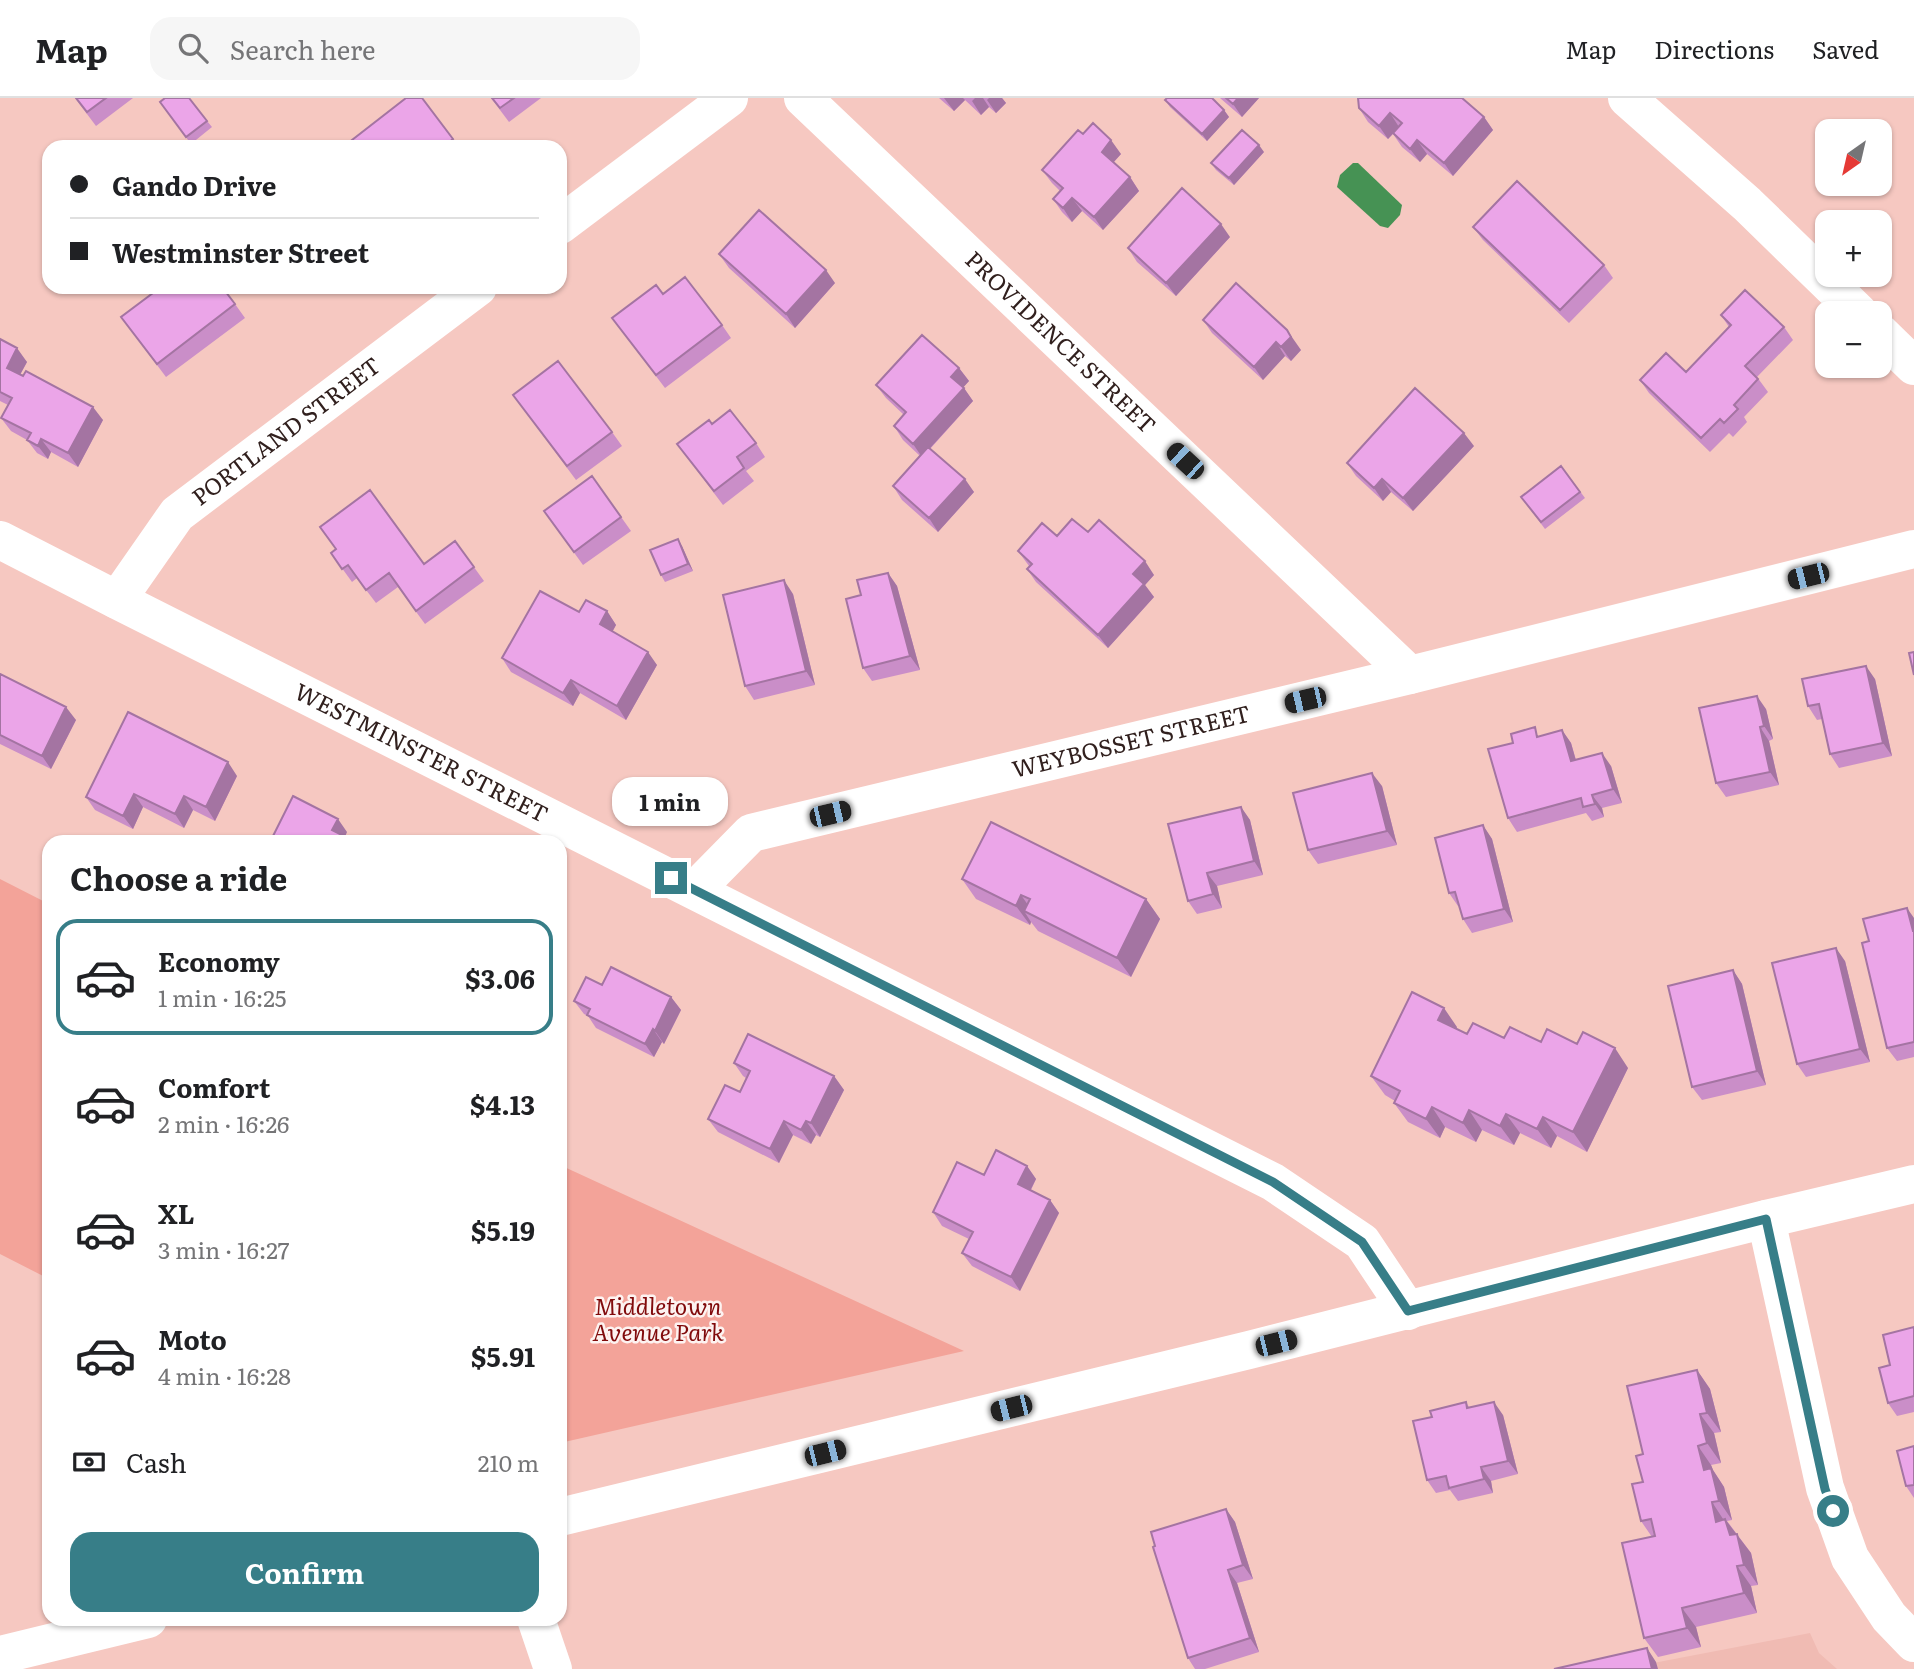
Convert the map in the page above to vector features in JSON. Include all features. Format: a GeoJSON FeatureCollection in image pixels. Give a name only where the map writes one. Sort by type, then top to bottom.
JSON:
{"type":"FeatureCollection","features":[{"type":"Feature","properties":{"kind":"street"},"geometry":{"type":"LineString","coordinates":[[567,220],[729,98]]}},
{"type":"Feature","properties":{"kind":"street","name":"PROVIDENCE STREET"},"geometry":{"type":"LineString","coordinates":[[803,98],[1410,675]]}},
{"type":"Feature","properties":{"kind":"street"},"geometry":{"type":"LineString","coordinates":[[1627,98],[1747,204],[1847,301]]}},
{"type":"Feature","properties":{"kind":"street","name":"PORTLAND STREET"},"geometry":{"type":"LineString","coordinates":[[117,600],[177,514],[469,294]]}},
{"type":"Feature","properties":{"kind":"street"},"geometry":{"type":"LineString","coordinates":[[1892,345],[1914,366]]}},
{"type":"Feature","properties":{"kind":"street","name":"WESTMINSTER STREET"},"geometry":{"type":"LineString","coordinates":[[0,540],[1273,1182],[1362,1242],[1408,1311]]}},
{"type":"Feature","properties":{"kind":"street","name":"WEYBOSSET STREET"},"geometry":{"type":"LineString","coordinates":[[695,890],[751,832],[1410,675],[1914,549]]}},
{"type":"Feature","properties":{"kind":"street"},"geometry":{"type":"LineString","coordinates":[[567,1515],[1408,1311],[1914,1184]]}},
{"type":"Feature","properties":{"kind":"street"},"geometry":{"type":"LineString","coordinates":[[1766,1219],[1825,1489],[1850,1558],[1889,1617],[1914,1643]]}},
{"type":"Feature","properties":{"kind":"street"},"geometry":{"type":"LineString","coordinates":[[0,1655],[119,1626]]}},
{"type":"Feature","properties":{"kind":"street"},"geometry":{"type":"LineString","coordinates":[[538,1626],[553,1669]]}},
{"type":"Feature","properties":{"kind":"shaded area"},"geometry":{"type":"Polygon","coordinates":[[[1353,163],[1358,163],[1402,205],[1400,215],[1388,228],[1380,226],[1337,187],[1340,175],[1353,163]]]}},
{"type":"Feature","properties":{"kind":"shaded area"},"geometry":{"type":"Polygon","coordinates":[[[1810,1633],[1819,1653],[1837,1669],[1622,1669],[1810,1633]]]}},
{"type":"Feature","properties":{"kind":"green space"},"geometry":{"type":"Polygon","coordinates":[[[0,879],[42,900],[42,1275],[0,1254],[0,879]]]}},
{"type":"Feature","properties":{"kind":"green space","name":"Middletown Avenue Park"},"geometry":{"type":"Polygon","coordinates":[[[567,1168],[964,1351],[567,1441],[567,1168]]]}},
{"type":"Feature","properties":{"kind":"building"},"geometry":{"type":"Polygon","coordinates":[[[76,98],[106,98],[87,112],[76,98]]]}},
{"type":"Feature","properties":{"kind":"building"},"geometry":{"type":"Polygon","coordinates":[[[165,98],[189,98],[207,121],[186,137],[160,102],[165,98]]]}},
{"type":"Feature","properties":{"kind":"building"},"geometry":{"type":"Polygon","coordinates":[[[406,98],[422,98],[453,139],[452,140],[352,140],[406,98]]]}},
{"type":"Feature","properties":{"kind":"building"},"geometry":{"type":"Polygon","coordinates":[[[492,98],[514,98],[500,108],[492,98]]]}},
{"type":"Feature","properties":{"kind":"building"},"geometry":{"type":"Polygon","coordinates":[[[1212,98],[1224,110],[1202,134],[1165,100],[1212,98]]]}},
{"type":"Feature","properties":{"kind":"building"},"geometry":{"type":"Polygon","coordinates":[[[1226,98],[1238,98],[1233,104],[1226,98]]]}},
{"type":"Feature","properties":{"kind":"building"},"geometry":{"type":"Polygon","coordinates":[[[1358,98],[1462,98],[1484,117],[1444,163],[1417,140],[1410,149],[1393,133],[1402,123],[1390,113],[1379,126],[1359,108],[1358,98]]]}},
{"type":"Feature","properties":{"kind":"building"},"geometry":{"type":"Polygon","coordinates":[[[1093,123],[1111,140],[1102,152],[1130,177],[1094,217],[1072,198],[1063,208],[1053,199],[1063,188],[1042,170],[1078,130],[1083,134],[1093,123]]]}},
{"type":"Feature","properties":{"kind":"building"},"geometry":{"type":"Polygon","coordinates":[[[1242,130],[1259,145],[1229,178],[1211,163],[1242,130]]]}},
{"type":"Feature","properties":{"kind":"building"},"geometry":{"type":"Polygon","coordinates":[[[1517,181],[1604,265],[1560,310],[1473,227],[1517,181]]]}},
{"type":"Feature","properties":{"kind":"building"},"geometry":{"type":"Polygon","coordinates":[[[1182,188],[1221,224],[1166,283],[1128,248],[1182,188]]]}},
{"type":"Feature","properties":{"kind":"building"},"geometry":{"type":"Polygon","coordinates":[[[759,210],[826,270],[786,314],[719,254],[759,210]]]}},
{"type":"Feature","properties":{"kind":"building"},"geometry":{"type":"Polygon","coordinates":[[[685,277],[722,325],[656,375],[612,318],[656,285],[663,294],[685,277]]]}},
{"type":"Feature","properties":{"kind":"building"},"geometry":{"type":"Polygon","coordinates":[[[1236,283],[1287,330],[1291,337],[1281,347],[1276,342],[1254,367],[1203,320],[1236,283]]]}},
{"type":"Feature","properties":{"kind":"building"},"geometry":{"type":"Polygon","coordinates":[[[1745,290],[1784,327],[1745,366],[1758,379],[1734,405],[1738,409],[1724,423],[1720,419],[1701,438],[1640,380],[1666,353],[1686,372],[1731,325],[1721,315],[1745,290]]]}},
{"type":"Feature","properties":{"kind":"building"},"geometry":{"type":"Polygon","coordinates":[[[152,294],[227,294],[235,304],[157,364],[121,317],[152,294]]]}},
{"type":"Feature","properties":{"kind":"building"},"geometry":{"type":"Polygon","coordinates":[[[922,335],[959,368],[951,377],[964,388],[913,444],[894,426],[906,412],[876,385],[922,335]]]}},
{"type":"Feature","properties":{"kind":"building"},"geometry":{"type":"Polygon","coordinates":[[[0,339],[17,348],[7,368],[23,376],[26,371],[93,407],[68,453],[41,439],[38,446],[27,440],[31,433],[1,418],[12,398],[0,392],[0,339]]]}},
{"type":"Feature","properties":{"kind":"building"},"geometry":{"type":"Polygon","coordinates":[[[558,361],[612,432],[567,466],[513,395],[558,361]]]}},
{"type":"Feature","properties":{"kind":"building"},"geometry":{"type":"Polygon","coordinates":[[[1415,388],[1464,433],[1403,498],[1382,479],[1374,488],[1347,463],[1415,388]]]}},
{"type":"Feature","properties":{"kind":"building"},"geometry":{"type":"Polygon","coordinates":[[[730,410],[756,443],[737,457],[744,468],[714,491],[677,444],[709,420],[712,424],[730,410]]]}},
{"type":"Feature","properties":{"kind":"building"},"geometry":{"type":"Polygon","coordinates":[[[928,447],[965,479],[929,518],[893,486],[928,447]]]}},
{"type":"Feature","properties":{"kind":"building"},"geometry":{"type":"Polygon","coordinates":[[[1561,466],[1580,492],[1541,522],[1521,497],[1561,466]]]}},
{"type":"Feature","properties":{"kind":"building"},"geometry":{"type":"Polygon","coordinates":[[[592,476],[621,517],[574,552],[544,511],[592,476]]]}},
{"type":"Feature","properties":{"kind":"building"},"geometry":{"type":"Polygon","coordinates":[[[370,490],[424,564],[455,541],[474,567],[416,611],[389,573],[366,590],[348,565],[342,569],[331,553],[336,549],[320,527],[370,490]]]}},
{"type":"Feature","properties":{"kind":"building"},"geometry":{"type":"Polygon","coordinates":[[[1072,519],[1088,532],[1099,520],[1145,561],[1133,574],[1144,584],[1098,635],[1027,569],[1032,564],[1018,551],[1042,523],[1057,536],[1072,519]]]}},
{"type":"Feature","properties":{"kind":"building"},"geometry":{"type":"Polygon","coordinates":[[[678,539],[688,564],[661,575],[650,550],[678,539]]]}},
{"type":"Feature","properties":{"kind":"building"},"geometry":{"type":"Polygon","coordinates":[[[888,573],[910,656],[863,668],[846,599],[861,595],[857,580],[888,573]]]}},
{"type":"Feature","properties":{"kind":"building"},"geometry":{"type":"Polygon","coordinates":[[[784,580],[806,671],[745,686],[723,595],[784,580]]]}},
{"type":"Feature","properties":{"kind":"building"},"geometry":{"type":"Polygon","coordinates":[[[540,591],[579,612],[586,600],[607,611],[600,624],[648,652],[617,706],[571,680],[563,693],[502,658],[540,591]]]}},
{"type":"Feature","properties":{"kind":"building"},"geometry":{"type":"Polygon","coordinates":[[[1914,652],[1914,675],[1909,653],[1914,652]]]}},
{"type":"Feature","properties":{"kind":"building"},"geometry":{"type":"Polygon","coordinates":[[[1866,666],[1883,743],[1830,754],[1819,704],[1808,706],[1802,679],[1866,666]]]}},
{"type":"Feature","properties":{"kind":"building"},"geometry":{"type":"Polygon","coordinates":[[[0,674],[66,707],[42,756],[0,735],[0,674]]]}},
{"type":"Feature","properties":{"kind":"building"},"geometry":{"type":"Polygon","coordinates":[[[1757,696],[1764,726],[1760,727],[1770,772],[1716,783],[1699,708],[1757,696]]]}},
{"type":"Feature","properties":{"kind":"building"},"geometry":{"type":"Polygon","coordinates":[[[128,712],[228,762],[206,807],[184,796],[175,814],[134,794],[123,816],[86,797],[128,712]]]}},
{"type":"Feature","properties":{"kind":"building"},"geometry":{"type":"Polygon","coordinates":[[[1535,727],[1537,737],[1562,730],[1571,761],[1602,753],[1613,789],[1592,795],[1595,804],[1583,807],[1581,798],[1508,818],[1488,749],[1513,743],[1511,734],[1535,727]]]}},
{"type":"Feature","properties":{"kind":"building"},"geometry":{"type":"Polygon","coordinates":[[[1372,773],[1387,831],[1308,850],[1293,793],[1372,773]]]}},
{"type":"Feature","properties":{"kind":"building"},"geometry":{"type":"Polygon","coordinates":[[[293,796],[338,819],[332,830],[342,835],[274,835],[293,796]]]}},
{"type":"Feature","properties":{"kind":"building"},"geometry":{"type":"Polygon","coordinates":[[[1241,807],[1254,861],[1207,873],[1213,894],[1188,901],[1168,824],[1241,807]]]}},
{"type":"Feature","properties":{"kind":"building"},"geometry":{"type":"Polygon","coordinates":[[[991,822],[1146,899],[1117,958],[1024,911],[1030,899],[1021,895],[1016,906],[962,879],[991,822]]]}},
{"type":"Feature","properties":{"kind":"building"},"geometry":{"type":"Polygon","coordinates":[[[1483,825],[1504,909],[1463,919],[1455,892],[1449,893],[1435,838],[1483,825]]]}},
{"type":"Feature","properties":{"kind":"building"},"geometry":{"type":"Polygon","coordinates":[[[1907,908],[1914,931],[1914,1042],[1887,1048],[1862,943],[1869,941],[1863,919],[1907,908]]]}},
{"type":"Feature","properties":{"kind":"building"},"geometry":{"type":"Polygon","coordinates":[[[1836,948],[1860,1049],[1797,1064],[1772,963],[1836,948]]]}},
{"type":"Feature","properties":{"kind":"building"},"geometry":{"type":"Polygon","coordinates":[[[611,967],[671,997],[655,1031],[653,1029],[645,1044],[587,1015],[590,1009],[574,1001],[586,977],[602,985],[611,967]]]}},
{"type":"Feature","properties":{"kind":"building"},"geometry":{"type":"Polygon","coordinates":[[[1733,970],[1757,1071],[1692,1087],[1668,986],[1733,970]]]}},
{"type":"Feature","properties":{"kind":"building"},"geometry":{"type":"Polygon","coordinates":[[[1412,992],[1444,1008],[1438,1020],[1467,1034],[1473,1023],[1504,1038],[1510,1027],[1541,1042],[1547,1029],[1577,1044],[1583,1032],[1615,1048],[1573,1132],[1543,1117],[1537,1129],[1506,1114],[1500,1126],[1469,1110],[1463,1123],[1432,1107],[1426,1119],[1394,1103],[1400,1091],[1371,1076],[1412,992]]]}},
{"type":"Feature","properties":{"kind":"building"},"geometry":{"type":"Polygon","coordinates":[[[748,1034],[834,1076],[811,1123],[806,1121],[801,1130],[784,1121],[770,1149],[708,1119],[725,1085],[740,1092],[750,1071],[734,1063],[748,1034]]]}},
{"type":"Feature","properties":{"kind":"building"},"geometry":{"type":"Polygon","coordinates":[[[996,1150],[1027,1166],[1018,1184],[1050,1200],[1011,1277],[962,1253],[973,1232],[933,1212],[957,1162],[984,1175],[996,1150]]]}},
{"type":"Feature","properties":{"kind":"building"},"geometry":{"type":"Polygon","coordinates":[[[1914,1327],[1914,1396],[1888,1403],[1879,1368],[1890,1365],[1883,1335],[1914,1327]]]}},
{"type":"Feature","properties":{"kind":"building"},"geometry":{"type":"Polygon","coordinates":[[[1697,1370],[1707,1413],[1700,1414],[1707,1443],[1698,1446],[1704,1470],[1711,1468],[1719,1501],[1712,1502],[1716,1522],[1725,1519],[1730,1535],[1737,1534],[1744,1565],[1737,1566],[1744,1593],[1682,1608],[1687,1628],[1644,1638],[1622,1543],[1655,1536],[1651,1519],[1641,1521],[1632,1484],[1643,1482],[1636,1456],[1643,1454],[1627,1386],[1697,1370]]]}},
{"type":"Feature","properties":{"kind":"building"},"geometry":{"type":"Polygon","coordinates":[[[1466,1402],[1467,1408],[1494,1402],[1508,1461],[1481,1467],[1484,1479],[1449,1488],[1446,1476],[1427,1480],[1413,1421],[1432,1417],[1430,1411],[1466,1402]]]}},
{"type":"Feature","properties":{"kind":"building"},"geometry":{"type":"Polygon","coordinates":[[[1914,1446],[1914,1485],[1906,1486],[1897,1451],[1914,1446]]]}},
{"type":"Feature","properties":{"kind":"building"},"geometry":{"type":"Polygon","coordinates":[[[1226,1509],[1243,1565],[1228,1570],[1250,1638],[1188,1658],[1153,1547],[1155,1546],[1151,1532],[1226,1509]]]}},
{"type":"Feature","properties":{"kind":"building"},"geometry":{"type":"Polygon","coordinates":[[[1647,1648],[1652,1669],[1554,1669],[1647,1648]]]}},
{"type":"Feature","properties":{"kind":"route"},"geometry":{"type":"LineString","coordinates":[[671,878],[1273,1182],[1362,1242],[1408,1311],[1766,1219],[1825,1489],[1833,1511]]}}]}
